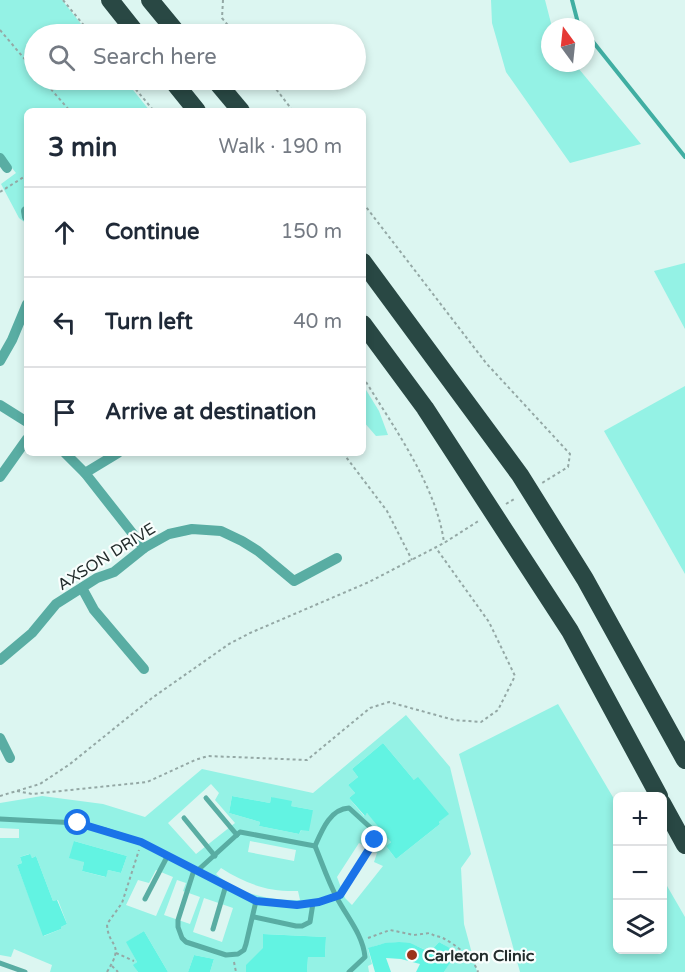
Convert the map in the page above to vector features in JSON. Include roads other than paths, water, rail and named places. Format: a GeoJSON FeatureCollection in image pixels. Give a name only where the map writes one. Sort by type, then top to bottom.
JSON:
{"type":"FeatureCollection","features":[{"type":"Feature","properties":{"kind":"highway"},"geometry":{"type":"LineString","coordinates":[[110,0],[129,24]]}},
{"type":"Feature","properties":{"kind":"highway"},"geometry":{"type":"LineString","coordinates":[[150,0],[170,24]]}},
{"type":"Feature","properties":{"kind":"highway"},"geometry":{"type":"LineString","coordinates":[[180,90],[195,108]]}},
{"type":"Feature","properties":{"kind":"highway"},"geometry":{"type":"LineString","coordinates":[[223,90],[238,108]]}},
{"type":"Feature","properties":{"kind":"highway"},"geometry":{"type":"LineString","coordinates":[[366,266],[520,475],[585,579],[685,760]]}},
{"type":"Feature","properties":{"kind":"highway"},"geometry":{"type":"LineString","coordinates":[[366,328],[425,408],[570,631],[657,792]]}},
{"type":"Feature","properties":{"kind":"highway"},"geometry":{"type":"LineString","coordinates":[[667,811],[685,845]]}},
{"type":"Feature","properties":{"kind":"street"},"geometry":{"type":"LineString","coordinates":[[0,158],[7,168]]}},
{"type":"Feature","properties":{"kind":"street"},"geometry":{"type":"LineString","coordinates":[[0,361],[24,311]]}},
{"type":"Feature","properties":{"kind":"street"},"geometry":{"type":"LineString","coordinates":[[0,405],[24,420]]}},
{"type":"Feature","properties":{"kind":"street"},"geometry":{"type":"LineString","coordinates":[[0,477],[24,443]]}},
{"type":"Feature","properties":{"kind":"street"},"geometry":{"type":"LineString","coordinates":[[68,456],[85,473],[144,548]]}},
{"type":"Feature","properties":{"kind":"street"},"geometry":{"type":"LineString","coordinates":[[85,473],[113,456]]}},
{"type":"Feature","properties":{"kind":"street","name":"AXSON DRIVE"},"geometry":{"type":"LineString","coordinates":[[0,660],[32,633],[56,604],[97,578],[114,572],[144,548],[169,534],[192,529],[220,531],[258,551],[294,580],[337,558]]}},
{"type":"Feature","properties":{"kind":"street"},"geometry":{"type":"LineString","coordinates":[[82,588],[94,610],[144,669]]}},
{"type":"Feature","properties":{"kind":"street"},"geometry":{"type":"LineString","coordinates":[[0,738],[10,758]]}},
{"type":"Feature","properties":{"kind":"lane"},"geometry":{"type":"LineString","coordinates":[[206,798],[237,835]]}},
{"type":"Feature","properties":{"kind":"lane"},"geometry":{"type":"LineString","coordinates":[[0,819],[78,823],[141,842],[256,901],[287,905],[313,903],[336,896],[344,892],[375,840],[374,832],[349,807],[335,813],[328,820],[315,846],[336,896],[361,941],[365,957],[349,972]]}},
{"type":"Feature","properties":{"kind":"lane"},"geometry":{"type":"LineString","coordinates":[[184,818],[215,856]]}},
{"type":"Feature","properties":{"kind":"lane"},"geometry":{"type":"LineString","coordinates":[[256,901],[254,917],[244,950],[238,954],[226,956],[186,942],[179,932],[178,920],[196,870],[215,856],[240,832],[315,846]]}},
{"type":"Feature","properties":{"kind":"lane"},"geometry":{"type":"LineString","coordinates":[[145,899],[168,855]]}},
{"type":"Feature","properties":{"kind":"lane"},"geometry":{"type":"LineString","coordinates":[[213,929],[226,885]]}},
{"type":"Feature","properties":{"kind":"lane"},"geometry":{"type":"LineString","coordinates":[[254,917],[302,926],[310,922],[313,903]]}},
{"type":"Feature","properties":{"kind":"lane"},"geometry":{"type":"LineString","coordinates":[[0,963],[25,972]]}},
{"type":"Feature","properties":{"kind":"waterway"},"geometry":{"type":"LineString","coordinates":[[572,0],[577,18]]}},
{"type":"Feature","properties":{"kind":"waterway"},"geometry":{"type":"LineString","coordinates":[[595,44],[685,157]]}},
{"type":"Feature","properties":{"kind":"place","name":"Carleton Clinic"},"geometry":{"type":"Point","coordinates":[412,955]}}]}
